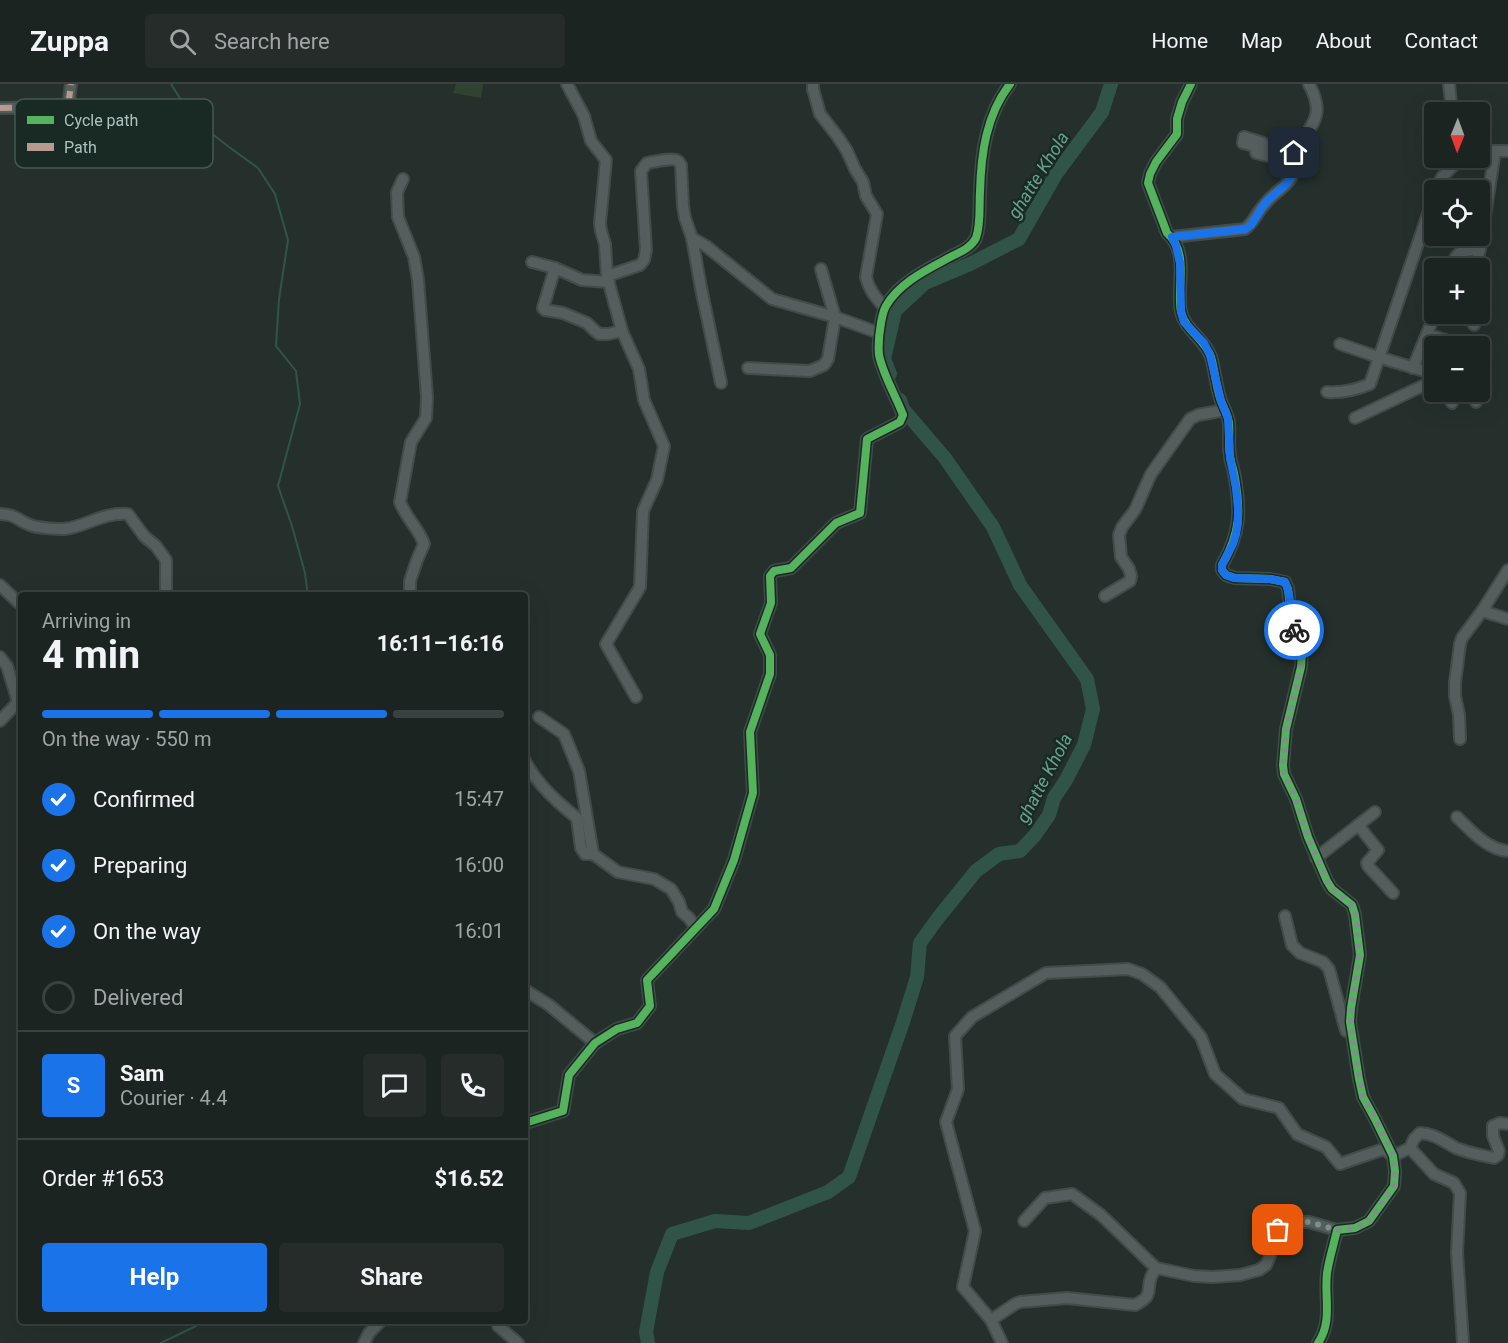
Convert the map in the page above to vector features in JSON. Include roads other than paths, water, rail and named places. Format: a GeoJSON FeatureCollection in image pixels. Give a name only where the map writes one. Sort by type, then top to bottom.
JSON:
{"type":"FeatureCollection","features":[{"type":"Feature","properties":{"kind":"street"},"geometry":{"type":"LineString","coordinates":[[69,99],[70,84]]}},
{"type":"Feature","properties":{"kind":"street"},"geometry":{"type":"LineString","coordinates":[[567,84],[584,116],[591,141],[606,160],[600,223],[605,244],[608,279],[622,331],[639,369],[644,400],[664,446],[657,480],[643,511],[640,587],[606,644],[636,697]]}},
{"type":"Feature","properties":{"kind":"street"},"geometry":{"type":"LineString","coordinates":[[813,84],[820,114],[848,151],[863,182],[866,196],[877,213],[866,277],[874,296],[885,308]]}},
{"type":"Feature","properties":{"kind":"street"},"geometry":{"type":"LineString","coordinates":[[528,1123],[563,1111],[569,1076],[595,1043],[617,1029],[637,1023],[650,1005],[647,980],[714,909],[734,860],[753,793],[750,732],[770,674],[770,655],[760,634],[771,603],[770,576],[774,571],[791,568],[836,523],[860,513],[867,439],[900,422],[903,415],[879,357],[879,333],[885,308],[892,296],[915,278],[973,243],[977,235],[979,216],[982,152],[998,102],[1010,84]]}},
{"type":"Feature","properties":{"kind":"street"},"geometry":{"type":"LineString","coordinates":[[1024,1221],[1046,1198],[1072,1194],[1101,1215],[1156,1268],[1213,1277],[1240,1275],[1266,1265],[1270,1256],[1271,1243],[1278,1230],[1288,1222],[1309,1222],[1337,1230],[1355,1228],[1369,1221],[1394,1186],[1393,1156],[1363,1097],[1350,1022],[1359,956],[1356,915],[1352,905],[1332,889],[1327,881],[1308,837],[1296,799],[1284,774],[1286,729],[1301,667],[1302,652],[1292,624],[1287,586],[1285,582],[1270,579],[1234,578],[1226,575],[1222,570],[1222,565],[1236,534],[1238,508],[1230,457],[1230,426],[1221,401],[1210,355],[1204,343],[1184,322],[1181,311],[1180,263],[1176,246],[1172,237],[1167,233],[1148,183],[1149,174],[1156,162],[1177,134],[1177,119],[1191,84]]}},
{"type":"Feature","properties":{"kind":"street"},"geometry":{"type":"LineString","coordinates":[[1172,237],[1245,229],[1251,225],[1265,203],[1292,176],[1294,153],[1316,122],[1317,103],[1310,84]]}},
{"type":"Feature","properties":{"kind":"street"},"geometry":{"type":"LineString","coordinates":[[1449,84],[1451,102]]}},
{"type":"Feature","properties":{"kind":"street"},"geometry":{"type":"LineString","coordinates":[[0,108],[15,108]]}},
{"type":"Feature","properties":{"kind":"street"},"geometry":{"type":"LineString","coordinates":[[1490,151],[1508,151]]}},
{"type":"Feature","properties":{"kind":"street"},"geometry":{"type":"LineString","coordinates":[[1477,258],[1496,151]]}},
{"type":"Feature","properties":{"kind":"street"},"geometry":{"type":"LineString","coordinates":[[532,262],[555,268],[582,280],[608,279],[640,265],[644,260],[646,250],[641,171],[647,163],[672,159],[680,162],[685,218],[692,237],[702,297],[722,383]]}},
{"type":"Feature","properties":{"kind":"street"},"geometry":{"type":"LineString","coordinates":[[1440,180],[1451,168]]}},
{"type":"Feature","properties":{"kind":"street"},"geometry":{"type":"LineString","coordinates":[[403,179],[397,192],[398,217],[414,257],[418,280],[427,397],[426,418],[411,442],[400,502],[421,535],[424,544],[410,581],[410,592]]}},
{"type":"Feature","properties":{"kind":"street"},"geometry":{"type":"LineString","coordinates":[[1327,392],[1339,393],[1370,384],[1424,225]]}},
{"type":"Feature","properties":{"kind":"street"},"geometry":{"type":"LineString","coordinates":[[692,237],[772,299],[835,317],[879,333]]}},
{"type":"Feature","properties":{"kind":"street"},"geometry":{"type":"LineString","coordinates":[[1454,258],[1461,252],[1480,249]]}},
{"type":"Feature","properties":{"kind":"street"},"geometry":{"type":"LineString","coordinates":[[555,268],[543,308],[545,310],[564,313],[587,322],[599,334],[622,331]]}},
{"type":"Feature","properties":{"kind":"street"},"geometry":{"type":"LineString","coordinates":[[748,368],[810,371],[824,364],[828,359],[835,317],[821,269]]}},
{"type":"Feature","properties":{"kind":"street"},"geometry":{"type":"LineString","coordinates":[[1413,368],[1431,324]]}},
{"type":"Feature","properties":{"kind":"street"},"geometry":{"type":"LineString","coordinates":[[1427,334],[1433,336]]}},
{"type":"Feature","properties":{"kind":"street"},"geometry":{"type":"LineString","coordinates":[[1340,344],[1424,371]]}},
{"type":"Feature","properties":{"kind":"street"},"geometry":{"type":"LineString","coordinates":[[1355,418],[1424,384]]}},
{"type":"Feature","properties":{"kind":"street"},"geometry":{"type":"LineString","coordinates":[[1105,596],[1130,581],[1129,569],[1121,557],[1119,535],[1135,510],[1151,474],[1190,420],[1198,415],[1225,410]]}},
{"type":"Feature","properties":{"kind":"street"},"geometry":{"type":"LineString","coordinates":[[0,514],[12,514],[31,526],[64,529],[105,515],[128,514],[166,560],[166,592]]}},
{"type":"Feature","properties":{"kind":"street"},"geometry":{"type":"LineString","coordinates":[[1460,739],[1455,689],[1462,638],[1508,570]]}},
{"type":"Feature","properties":{"kind":"street"},"geometry":{"type":"LineString","coordinates":[[0,585],[18,602]]}},
{"type":"Feature","properties":{"kind":"street"},"geometry":{"type":"LineString","coordinates":[[1482,611],[1508,619]]}},
{"type":"Feature","properties":{"kind":"street"},"geometry":{"type":"LineString","coordinates":[[0,657],[7,666],[18,702],[0,721]]}},
{"type":"Feature","properties":{"kind":"street"},"geometry":{"type":"LineString","coordinates":[[539,717],[564,734],[579,771],[593,854]]}},
{"type":"Feature","properties":{"kind":"street"},"geometry":{"type":"LineString","coordinates":[[528,765],[544,788],[576,818],[581,848],[585,854],[593,854],[618,872],[654,879],[671,889],[682,912],[696,928]]}},
{"type":"Feature","properties":{"kind":"street"},"geometry":{"type":"LineString","coordinates":[[1316,858],[1375,812]]}},
{"type":"Feature","properties":{"kind":"street"},"geometry":{"type":"LineString","coordinates":[[1457,817],[1473,833],[1496,848],[1508,851]]}},
{"type":"Feature","properties":{"kind":"street"},"geometry":{"type":"LineString","coordinates":[[1358,825],[1378,850],[1367,863],[1368,867],[1393,893]]}},
{"type":"Feature","properties":{"kind":"street"},"geometry":{"type":"LineString","coordinates":[[1286,916],[1292,945],[1300,953],[1323,962],[1329,969],[1350,1049],[1357,1062]]}},
{"type":"Feature","properties":{"kind":"street"},"geometry":{"type":"LineString","coordinates":[[1002,1343],[991,1320],[963,1287],[975,1231],[946,1122],[958,1089],[955,1036],[972,1017],[1046,973],[1128,969],[1142,974],[1160,987],[1200,1037],[1215,1074],[1243,1098],[1280,1108],[1297,1134],[1326,1147],[1340,1164],[1384,1149],[1393,1156]]}},
{"type":"Feature","properties":{"kind":"street"},"geometry":{"type":"LineString","coordinates":[[528,992],[549,1005],[595,1043]]}},
{"type":"Feature","properties":{"kind":"street"},"geometry":{"type":"LineString","coordinates":[[1393,1156],[1410,1148],[1420,1133],[1430,1134],[1471,1154],[1494,1158],[1499,1151],[1493,1136],[1493,1126],[1500,1123],[1508,1124]]}},
{"type":"Feature","properties":{"kind":"street"},"geometry":{"type":"LineString","coordinates":[[1410,1148],[1434,1174],[1454,1183],[1460,1193],[1457,1253],[1463,1343]]}},
{"type":"Feature","properties":{"kind":"street"},"geometry":{"type":"LineString","coordinates":[[1318,1343],[1324,1335],[1327,1318],[1327,1274],[1337,1230]]}},
{"type":"Feature","properties":{"kind":"street"},"geometry":{"type":"LineString","coordinates":[[991,1320],[1020,1302],[1066,1298],[1135,1305],[1150,1293],[1151,1278],[1156,1268]]}},
{"type":"Feature","properties":{"kind":"street"},"geometry":{"type":"LineString","coordinates":[[364,1343],[369,1333],[378,1324]]}},
{"type":"Feature","properties":{"kind":"street"},"geometry":{"type":"LineString","coordinates":[[498,1324],[518,1343]]}},
{"type":"Feature","properties":{"kind":"waterway"},"geometry":{"type":"LineString","coordinates":[[171,84],[180,99]]}},
{"type":"Feature","properties":{"kind":"waterway","name":"ghatte Khola"},"geometry":{"type":"LineString","coordinates":[[890,374],[884,359],[895,311],[925,283],[970,264],[1019,239],[1056,174],[1102,112],[1111,84]]}},
{"type":"Feature","properties":{"kind":"waterway"},"geometry":{"type":"LineString","coordinates":[[213,135],[258,168],[275,194],[288,240],[279,299],[276,346],[296,371],[300,404],[278,486],[292,526],[305,573],[307,592]]}},
{"type":"Feature","properties":{"kind":"waterway","name":"ghatte Khola"},"geometry":{"type":"LineString","coordinates":[[648,1343],[646,1332],[657,1272],[672,1234],[715,1221],[749,1223],[828,1192],[849,1177],[917,977],[920,943],[976,871],[999,854],[1020,851],[1035,835],[1049,815],[1054,798],[1084,745],[1093,709],[1087,679],[1020,585],[993,527],[945,458],[903,409],[900,400]]}},
{"type":"Feature","properties":{"kind":"waterway"},"geometry":{"type":"LineString","coordinates":[[161,1343],[196,1324]]}}]}
